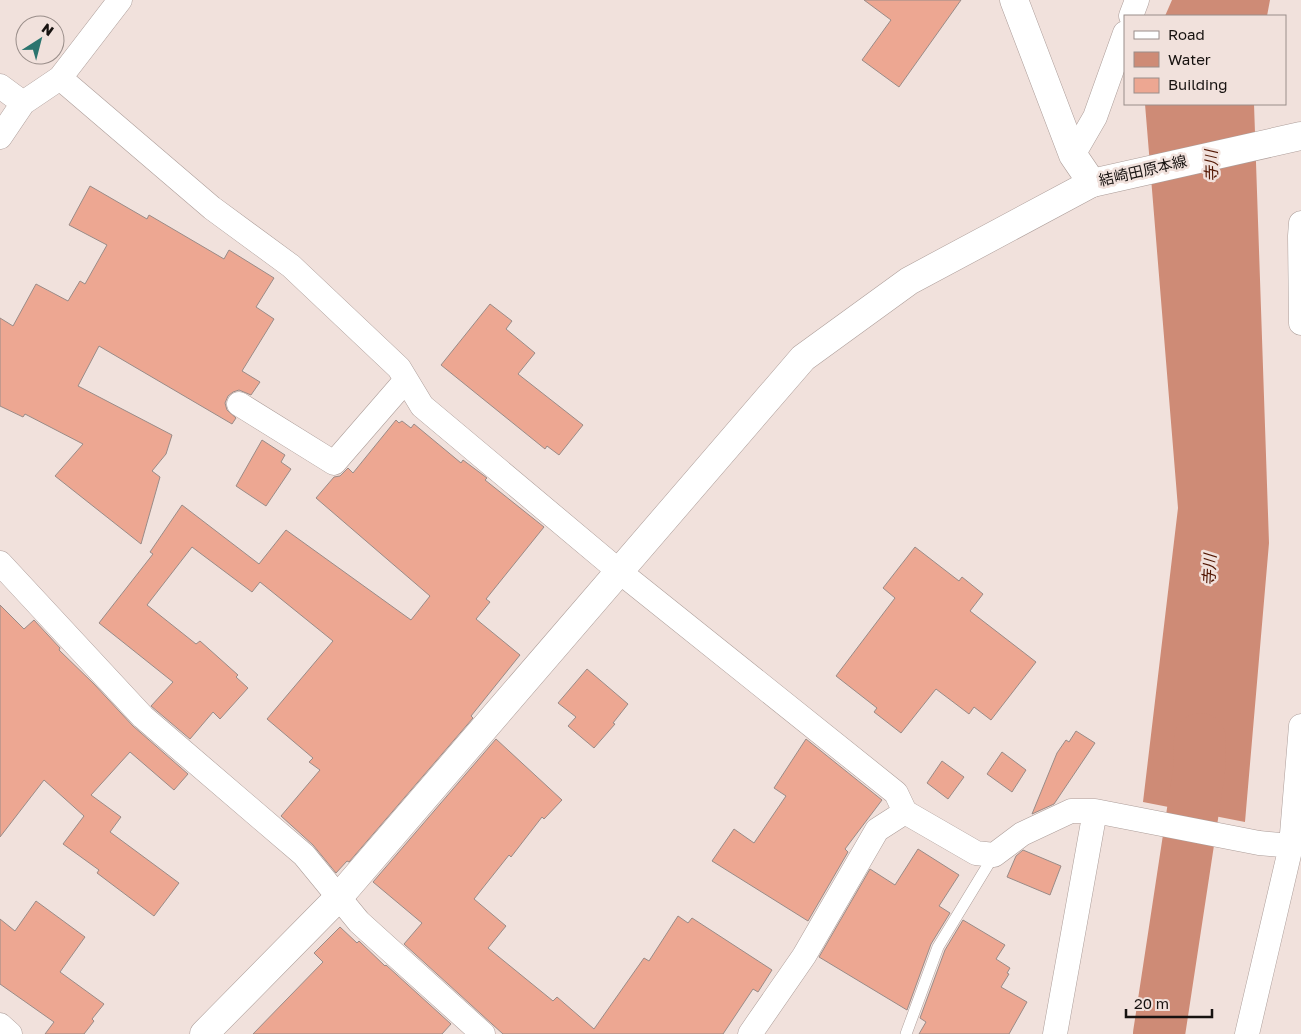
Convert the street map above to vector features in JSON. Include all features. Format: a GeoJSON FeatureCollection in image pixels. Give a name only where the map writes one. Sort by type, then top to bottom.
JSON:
{"type":"FeatureCollection","features":[{"type":"Feature","properties":{"kind":"street"},"geometry":{"type":"LineString","coordinates":[[0,137],[23,103],[60,78],[120,0]]}},
{"type":"Feature","properties":{"kind":"street","name":"結崎田原本線"},"geometry":{"type":"LineString","coordinates":[[1014,0],[1073,155],[1092,183],[1296,137]]}},
{"type":"Feature","properties":{"kind":"street"},"geometry":{"type":"LineString","coordinates":[[1131,15],[1137,0]]}},
{"type":"Feature","properties":{"kind":"street"},"geometry":{"type":"LineString","coordinates":[[1073,155],[1095,117],[1124,36]]}},
{"type":"Feature","properties":{"kind":"street"},"geometry":{"type":"LineString","coordinates":[[60,78],[212,208],[291,266],[399,368],[422,406],[620,572],[896,793],[905,812],[976,853],[994,855],[1022,834],[1071,811],[1095,811],[1259,843],[1291,846]]}},
{"type":"Feature","properties":{"kind":"street"},"geometry":{"type":"LineString","coordinates":[[0,86],[23,103]]}},
{"type":"Feature","properties":{"kind":"street"},"geometry":{"type":"LineString","coordinates":[[204,1034],[338,898],[803,358],[909,281],[1092,183]]}},
{"type":"Feature","properties":{"kind":"street"},"geometry":{"type":"LineString","coordinates":[[1301,223],[1301,324]]}},
{"type":"Feature","properties":{"kind":"street"},"geometry":{"type":"LineString","coordinates":[[239,404],[334,463],[406,380]]}},
{"type":"Feature","properties":{"kind":"street"},"geometry":{"type":"LineString","coordinates":[[0,564],[143,717],[304,855],[358,922],[483,1034]]}},
{"type":"Feature","properties":{"kind":"street"},"geometry":{"type":"LineString","coordinates":[[1247,1034],[1291,846],[1301,726]]}},
{"type":"Feature","properties":{"kind":"street"},"geometry":{"type":"LineString","coordinates":[[1055,1034],[1095,811]]}},
{"type":"Feature","properties":{"kind":"street"},"geometry":{"type":"LineString","coordinates":[[750,1034],[804,956],[877,830],[905,812]]}},
{"type":"Feature","properties":{"kind":"street"},"geometry":{"type":"LineString","coordinates":[[0,1025],[10,1034]]}},
{"type":"Feature","properties":{"kind":"lane"},"geometry":{"type":"LineString","coordinates":[[906,1034],[938,947],[994,855]]}},
{"type":"Feature","properties":{"kind":"water"},"geometry":{"type":"Polygon","coordinates":[[[1172,0],[1270,0],[1267,15],[1165,15],[1172,0]]]}},
{"type":"Feature","properties":{"kind":"water"},"geometry":{"type":"Polygon","coordinates":[[[1145,105],[1254,105],[1269,543],[1245,822],[1143,802],[1178,508],[1145,105]]]}},
{"type":"Feature","properties":{"kind":"building"},"geometry":{"type":"Polygon","coordinates":[[[864,0],[961,0],[899,87],[862,60],[891,20],[864,0]]]}},
{"type":"Feature","properties":{"kind":"building"},"geometry":{"type":"Polygon","coordinates":[[[90,186],[147,219],[149,215],[224,259],[229,250],[274,278],[256,307],[274,319],[242,371],[260,382],[251,395],[239,390],[228,396],[225,403],[227,410],[236,418],[232,424],[99,346],[78,386],[172,435],[166,454],[152,471],[160,477],[141,544],[55,476],[83,444],[25,414],[23,417],[0,406],[0,318],[13,326],[36,284],[68,301],[80,281],[85,284],[107,245],[69,225],[90,186]]]}},
{"type":"Feature","properties":{"kind":"building"},"geometry":{"type":"Polygon","coordinates":[[[490,304],[512,321],[506,329],[535,353],[518,374],[583,425],[559,455],[547,446],[545,449],[441,365],[490,304]]]}},
{"type":"Feature","properties":{"kind":"building"},"geometry":{"type":"Polygon","coordinates":[[[396,420],[399,423],[402,421],[411,428],[414,424],[461,463],[463,460],[487,478],[485,480],[544,527],[486,599],[490,602],[476,619],[520,655],[471,716],[473,718],[349,862],[347,861],[336,873],[313,845],[281,816],[320,770],[309,762],[313,758],[267,719],[333,641],[260,582],[252,592],[192,547],[147,605],[196,644],[200,641],[238,675],[236,677],[248,688],[220,719],[213,712],[190,739],[151,706],[173,682],[99,623],[153,554],[150,552],[182,505],[259,564],[286,530],[411,620],[430,596],[316,498],[334,477],[340,476],[348,468],[353,473],[396,420]]]}},
{"type":"Feature","properties":{"kind":"building"},"geometry":{"type":"Polygon","coordinates":[[[262,440],[285,455],[281,462],[291,469],[266,506],[236,486],[262,440]]]}},
{"type":"Feature","properties":{"kind":"building"},"geometry":{"type":"Polygon","coordinates":[[[915,547],[959,581],[962,577],[983,594],[970,611],[1036,662],[991,720],[974,707],[969,714],[936,689],[901,733],[874,712],[877,708],[836,676],[895,598],[883,588],[915,547]]]}},
{"type":"Feature","properties":{"kind":"building"},"geometry":{"type":"Polygon","coordinates":[[[0,605],[24,629],[34,620],[60,648],[59,650],[133,726],[188,774],[174,790],[130,752],[91,795],[121,817],[110,832],[179,883],[154,916],[97,873],[99,870],[63,844],[84,816],[44,780],[0,837],[0,605]]]}},
{"type":"Feature","properties":{"kind":"building"},"geometry":{"type":"Polygon","coordinates":[[[587,669],[628,704],[613,723],[615,724],[594,748],[568,726],[576,717],[558,703],[587,669]]]}},
{"type":"Feature","properties":{"kind":"building"},"geometry":{"type":"Polygon","coordinates":[[[1076,731],[1095,743],[1054,804],[1032,814],[1057,753],[1066,740],[1069,742],[1076,731]]]}},
{"type":"Feature","properties":{"kind":"building"},"geometry":{"type":"Polygon","coordinates":[[[496,739],[562,800],[544,819],[542,817],[511,857],[509,855],[474,899],[506,926],[488,948],[553,1001],[557,997],[594,1029],[644,958],[649,961],[678,916],[688,923],[692,918],[772,970],[758,992],[753,989],[723,1034],[503,1034],[404,944],[422,923],[373,882],[496,739]]]}},
{"type":"Feature","properties":{"kind":"building"},"geometry":{"type":"Polygon","coordinates":[[[806,739],[882,800],[845,849],[848,852],[808,921],[712,861],[734,829],[754,843],[786,796],[774,788],[806,739]]]}},
{"type":"Feature","properties":{"kind":"building"},"geometry":{"type":"Polygon","coordinates":[[[1002,752],[1026,770],[1012,792],[987,774],[1002,752]]]}},
{"type":"Feature","properties":{"kind":"building"},"geometry":{"type":"Polygon","coordinates":[[[942,761],[964,777],[948,799],[927,783],[942,761]]]}},
{"type":"Feature","properties":{"kind":"building"},"geometry":{"type":"Polygon","coordinates":[[[918,849],[959,875],[939,906],[950,913],[931,944],[907,1010],[819,957],[870,869],[895,885],[918,849]]]}},
{"type":"Feature","properties":{"kind":"building"},"geometry":{"type":"Polygon","coordinates":[[[1023,850],[1061,866],[1050,895],[1007,877],[1016,856],[1023,850]]]}},
{"type":"Feature","properties":{"kind":"building"},"geometry":{"type":"Polygon","coordinates":[[[36,901],[85,937],[60,972],[104,1004],[92,1019],[94,1021],[84,1034],[45,1034],[54,1022],[0,984],[0,919],[15,931],[36,901]]]}},
{"type":"Feature","properties":{"kind":"building"},"geometry":{"type":"Polygon","coordinates":[[[963,920],[1005,945],[996,959],[1010,968],[1007,973],[1009,974],[1001,987],[1027,1002],[1009,1034],[919,1034],[926,1022],[920,1018],[945,950],[963,920]]]}},
{"type":"Feature","properties":{"kind":"building"},"geometry":{"type":"Polygon","coordinates":[[[340,927],[357,943],[359,941],[451,1024],[442,1034],[253,1034],[323,962],[314,953],[340,927]]]}},
{"type":"Feature","properties":{"kind":"waterway","name":"寺川"},"geometry":{"type":"LineString","coordinates":[[1159,1034],[1199,771],[1200,739]]}}]}
